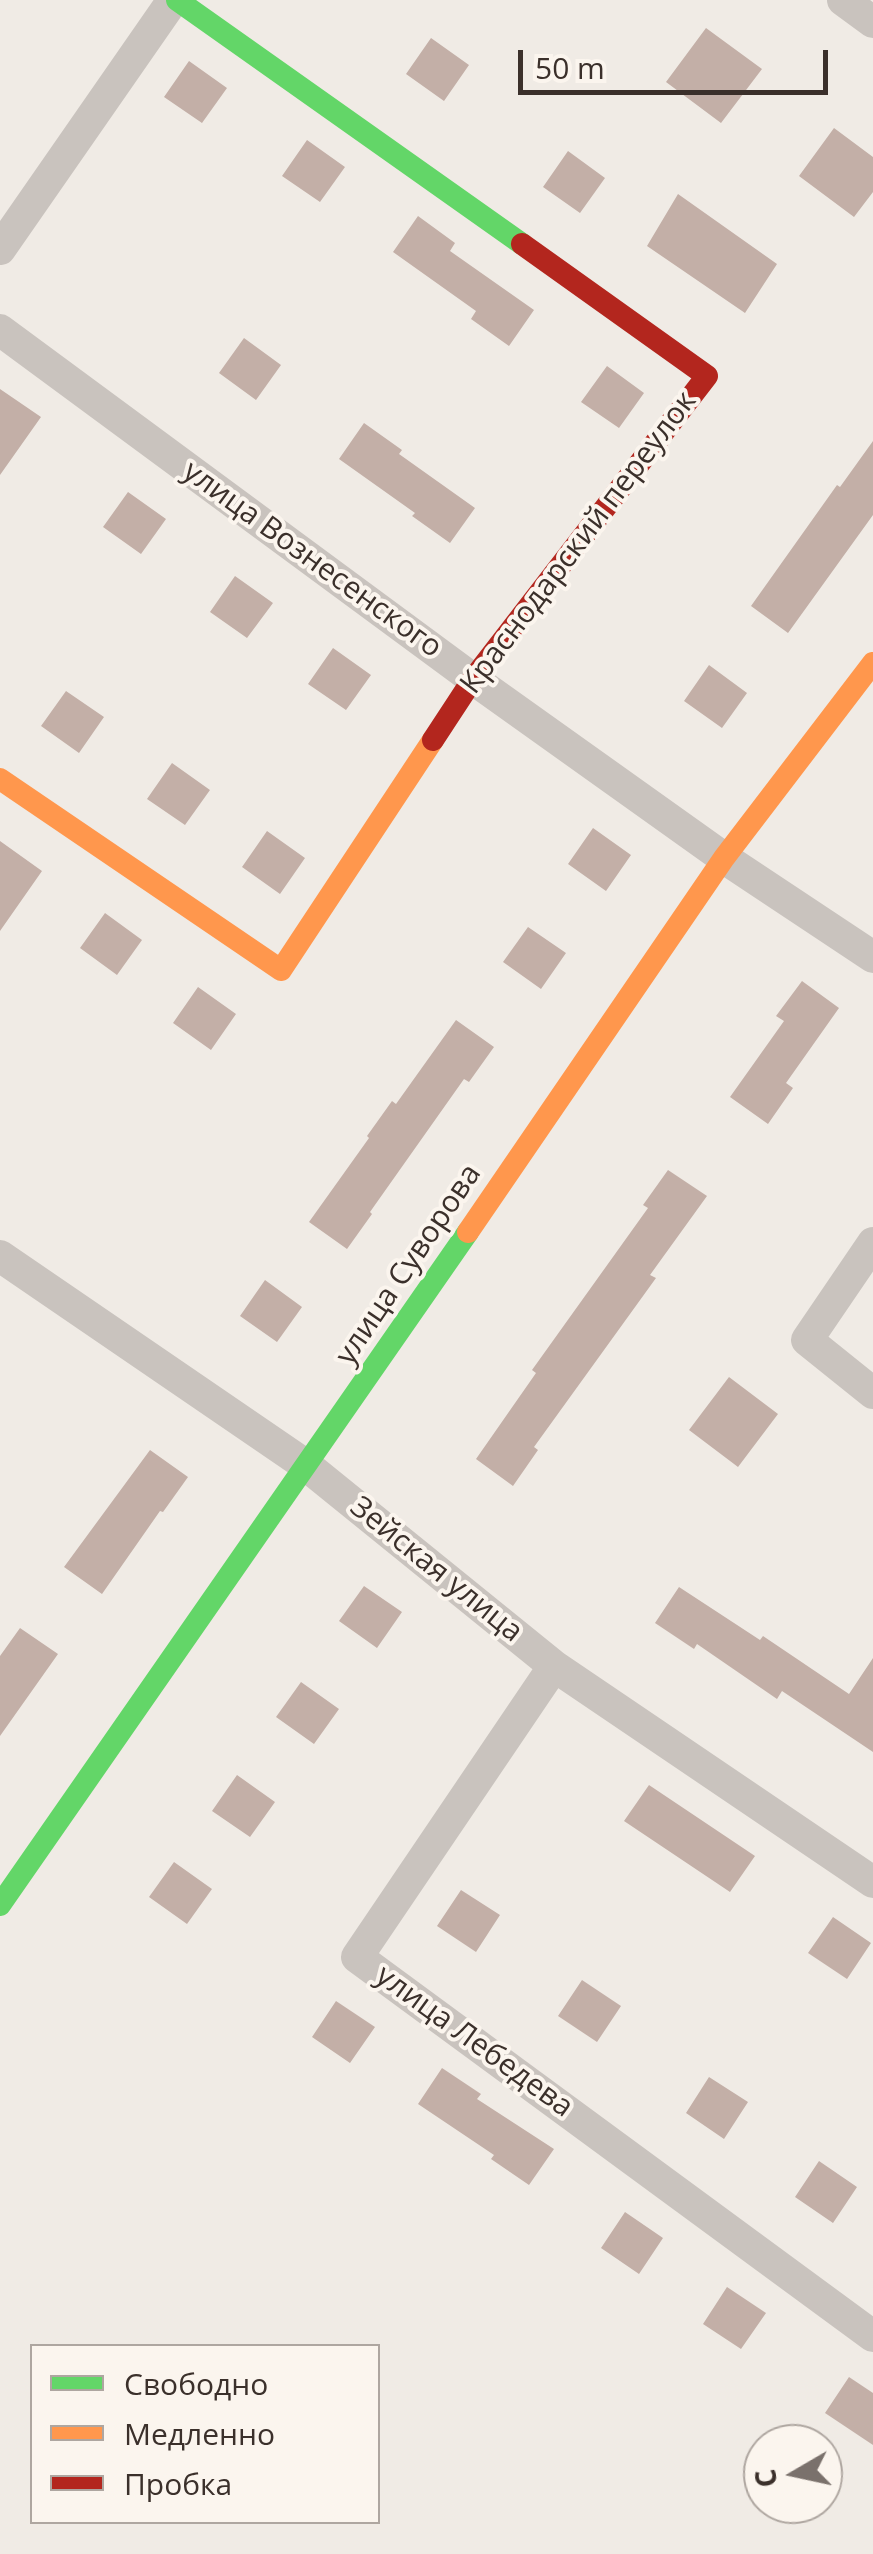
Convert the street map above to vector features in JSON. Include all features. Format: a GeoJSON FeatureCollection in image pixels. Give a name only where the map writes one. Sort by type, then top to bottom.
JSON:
{"type":"FeatureCollection","features":[{"type":"Feature","properties":{"kind":"street","name":"Краснодарский переулок"},"geometry":{"type":"LineString","coordinates":[[0,248],[175,0],[707,376],[474,679],[281,970],[0,779]]}},
{"type":"Feature","properties":{"kind":"street"},"geometry":{"type":"LineString","coordinates":[[843,0],[873,22]]}},
{"type":"Feature","properties":{"kind":"street","name":"улица Вознесенского"},"geometry":{"type":"LineString","coordinates":[[0,330],[474,679],[724,858],[873,957]]}},
{"type":"Feature","properties":{"kind":"street","name":"улица Суворова"},"geometry":{"type":"LineString","coordinates":[[0,1906],[724,858],[873,662]]}},
{"type":"Feature","properties":{"kind":"street"},"geometry":{"type":"LineString","coordinates":[[873,1243],[807,1340],[873,1393]]}},
{"type":"Feature","properties":{"kind":"street","name":"Зейская улица"},"geometry":{"type":"LineString","coordinates":[[0,1256],[307,1466],[554,1666],[873,1882]]}},
{"type":"Feature","properties":{"kind":"street","name":"улица Лебедева"},"geometry":{"type":"LineString","coordinates":[[554,1666],[357,1957],[873,2336]]}},
{"type":"Feature","properties":{"kind":"building"},"geometry":{"type":"Polygon","coordinates":[[[706,28],[762,69],[721,123],[666,82],[706,28]]]}},
{"type":"Feature","properties":{"kind":"building"},"geometry":{"type":"Polygon","coordinates":[[[431,38],[469,65],[444,101],[406,74],[431,38]]]}},
{"type":"Feature","properties":{"kind":"building"},"geometry":{"type":"Polygon","coordinates":[[[189,61],[227,88],[202,123],[164,97],[189,61]]]}},
{"type":"Feature","properties":{"kind":"building"},"geometry":{"type":"Polygon","coordinates":[[[834,128],[873,157],[873,192],[854,217],[799,176],[834,128]]]}},
{"type":"Feature","properties":{"kind":"building"},"geometry":{"type":"Polygon","coordinates":[[[307,140],[345,167],[320,202],[282,176],[307,140]]]}},
{"type":"Feature","properties":{"kind":"building"},"geometry":{"type":"Polygon","coordinates":[[[568,151],[605,178],[580,213],[543,187],[568,151]]]}},
{"type":"Feature","properties":{"kind":"building"},"geometry":{"type":"Polygon","coordinates":[[[678,194],[777,264],[745,313],[647,246],[678,194]]]}},
{"type":"Feature","properties":{"kind":"building"},"geometry":{"type":"Polygon","coordinates":[[[418,216],[455,243],[450,251],[534,310],[509,346],[471,319],[476,311],[393,252],[418,216]]]}},
{"type":"Feature","properties":{"kind":"building"},"geometry":{"type":"Polygon","coordinates":[[[244,338],[281,365],[256,400],[219,373],[244,338]]]}},
{"type":"Feature","properties":{"kind":"building"},"geometry":{"type":"Polygon","coordinates":[[[607,366],[644,393],[619,428],[581,402],[607,366]]]}},
{"type":"Feature","properties":{"kind":"building"},"geometry":{"type":"Polygon","coordinates":[[[0,389],[41,417],[0,475],[0,389]]]}},
{"type":"Feature","properties":{"kind":"building"},"geometry":{"type":"Polygon","coordinates":[[[364,423],[402,450],[399,454],[475,508],[450,543],[339,459],[364,423]]]}},
{"type":"Feature","properties":{"kind":"building"},"geometry":{"type":"Polygon","coordinates":[[[873,441],[873,515],[788,633],[751,606],[873,441]]]}},
{"type":"Feature","properties":{"kind":"building"},"geometry":{"type":"Polygon","coordinates":[[[128,492],[166,519],[141,554],[103,527],[128,492]]]}},
{"type":"Feature","properties":{"kind":"building"},"geometry":{"type":"Polygon","coordinates":[[[235,576],[273,603],[247,638],[210,612],[235,576]]]}},
{"type":"Feature","properties":{"kind":"building"},"geometry":{"type":"Polygon","coordinates":[[[333,648],[371,675],[346,710],[308,684],[333,648]]]}},
{"type":"Feature","properties":{"kind":"building"},"geometry":{"type":"Polygon","coordinates":[[[709,665],[747,693],[722,728],[684,701],[709,665]]]}},
{"type":"Feature","properties":{"kind":"building"},"geometry":{"type":"Polygon","coordinates":[[[66,691],[104,717],[79,753],[41,726],[66,691]]]}},
{"type":"Feature","properties":{"kind":"building"},"geometry":{"type":"Polygon","coordinates":[[[172,763],[210,790],[185,825],[147,799],[172,763]]]}},
{"type":"Feature","properties":{"kind":"building"},"geometry":{"type":"Polygon","coordinates":[[[593,828],[631,855],[606,891],[568,864],[593,828]]]}},
{"type":"Feature","properties":{"kind":"building"},"geometry":{"type":"Polygon","coordinates":[[[267,831],[305,858],[280,894],[242,867],[267,831]]]}},
{"type":"Feature","properties":{"kind":"building"},"geometry":{"type":"Polygon","coordinates":[[[0,841],[42,871],[0,931],[0,841]]]}},
{"type":"Feature","properties":{"kind":"building"},"geometry":{"type":"Polygon","coordinates":[[[105,913],[142,940],[117,975],[80,948],[105,913]]]}},
{"type":"Feature","properties":{"kind":"building"},"geometry":{"type":"Polygon","coordinates":[[[528,927],[566,953],[541,989],[503,962],[528,927]]]}},
{"type":"Feature","properties":{"kind":"building"},"geometry":{"type":"Polygon","coordinates":[[[802,981],[839,1008],[786,1083],[793,1088],[768,1124],[730,1097],[784,1021],[776,1016],[802,981]]]}},
{"type":"Feature","properties":{"kind":"building"},"geometry":{"type":"Polygon","coordinates":[[[198,987],[236,1014],[211,1050],[173,1023],[198,987]]]}},
{"type":"Feature","properties":{"kind":"building"},"geometry":{"type":"Polygon","coordinates":[[[456,1020],[494,1047],[469,1082],[464,1079],[347,1249],[309,1222],[392,1101],[396,1104],[456,1020]]]}},
{"type":"Feature","properties":{"kind":"building"},"geometry":{"type":"Polygon","coordinates":[[[668,1170],[707,1196],[650,1275],[656,1278],[534,1447],[538,1450],[513,1486],[476,1459],[536,1373],[532,1370],[648,1208],[643,1205],[668,1170]]]}},
{"type":"Feature","properties":{"kind":"building"},"geometry":{"type":"Polygon","coordinates":[[[265,1280],[302,1307],[277,1342],[240,1316],[265,1280]]]}},
{"type":"Feature","properties":{"kind":"building"},"geometry":{"type":"Polygon","coordinates":[[[729,1377],[778,1414],[738,1467],[689,1430],[729,1377]]]}},
{"type":"Feature","properties":{"kind":"building"},"geometry":{"type":"Polygon","coordinates":[[[150,1450],[188,1477],[102,1594],[64,1567],[150,1450]]]}},
{"type":"Feature","properties":{"kind":"building"},"geometry":{"type":"Polygon","coordinates":[[[364,1586],[402,1612],[377,1648],[339,1621],[364,1586]]]}},
{"type":"Feature","properties":{"kind":"building"},"geometry":{"type":"Polygon","coordinates":[[[679,1587],[760,1640],[763,1636],[849,1694],[873,1658],[873,1752],[782,1691],[777,1699],[697,1644],[694,1649],[655,1623],[679,1587]]]}},
{"type":"Feature","properties":{"kind":"building"},"geometry":{"type":"Polygon","coordinates":[[[20,1628],[58,1654],[0,1736],[0,1656],[20,1628]]]}},
{"type":"Feature","properties":{"kind":"building"},"geometry":{"type":"Polygon","coordinates":[[[301,1682],[339,1709],[314,1744],[276,1717],[301,1682]]]}},
{"type":"Feature","properties":{"kind":"building"},"geometry":{"type":"Polygon","coordinates":[[[237,1775],[275,1802],[250,1837],[212,1811],[237,1775]]]}},
{"type":"Feature","properties":{"kind":"building"},"geometry":{"type":"Polygon","coordinates":[[[649,1785],[755,1856],[730,1892],[624,1821],[649,1785]]]}},
{"type":"Feature","properties":{"kind":"building"},"geometry":{"type":"Polygon","coordinates":[[[174,1862],[212,1889],[187,1924],[149,1897],[174,1862]]]}},
{"type":"Feature","properties":{"kind":"building"},"geometry":{"type":"Polygon","coordinates":[[[461,1890],[500,1915],[476,1952],[437,1926],[461,1890]]]}},
{"type":"Feature","properties":{"kind":"building"},"geometry":{"type":"Polygon","coordinates":[[[833,1917],[871,1943],[847,1979],[808,1953],[833,1917]]]}},
{"type":"Feature","properties":{"kind":"building"},"geometry":{"type":"Polygon","coordinates":[[[582,1980],[621,2006],[597,2042],[558,2016],[582,1980]]]}},
{"type":"Feature","properties":{"kind":"building"},"geometry":{"type":"Polygon","coordinates":[[[336,2001],[375,2027],[350,2063],[312,2037],[336,2001]]]}},
{"type":"Feature","properties":{"kind":"building"},"geometry":{"type":"Polygon","coordinates":[[[442,2068],[481,2094],[477,2099],[554,2149],[529,2185],[491,2159],[494,2155],[418,2104],[442,2068]]]}},
{"type":"Feature","properties":{"kind":"building"},"geometry":{"type":"Polygon","coordinates":[[[709,2077],[748,2102],[724,2139],[686,2113],[709,2077]]]}},
{"type":"Feature","properties":{"kind":"building"},"geometry":{"type":"Polygon","coordinates":[[[819,2161],[857,2187],[833,2223],[795,2197],[819,2161]]]}},
{"type":"Feature","properties":{"kind":"building"},"geometry":{"type":"Polygon","coordinates":[[[625,2212],[663,2238],[639,2274],[601,2248],[625,2212]]]}},
{"type":"Feature","properties":{"kind":"building"},"geometry":{"type":"Polygon","coordinates":[[[727,2287],[766,2313],[741,2349],[703,2324],[727,2287]]]}},
{"type":"Feature","properties":{"kind":"building"},"geometry":{"type":"Polygon","coordinates":[[[849,2377],[873,2393],[873,2445],[843,2424],[825,2413],[849,2377]]]}},
{"type":"Feature","properties":{"kind":"traffic: fast"},"geometry":{"type":"LineString","coordinates":[[177,0],[522,244]]}},
{"type":"Feature","properties":{"kind":"traffic: fast"},"geometry":{"type":"LineString","coordinates":[[0,1905],[468,1232]]}},
{"type":"Feature","properties":{"kind":"traffic: slow"},"geometry":{"type":"LineString","coordinates":[[468,1232],[724,858],[873,663]]}},
{"type":"Feature","properties":{"kind":"traffic: slow"},"geometry":{"type":"LineString","coordinates":[[0,779],[281,970],[433,740]]}},
{"type":"Feature","properties":{"kind":"traffic: jam"},"geometry":{"type":"LineString","coordinates":[[433,740],[473,679],[707,376],[522,244]]}}]}
